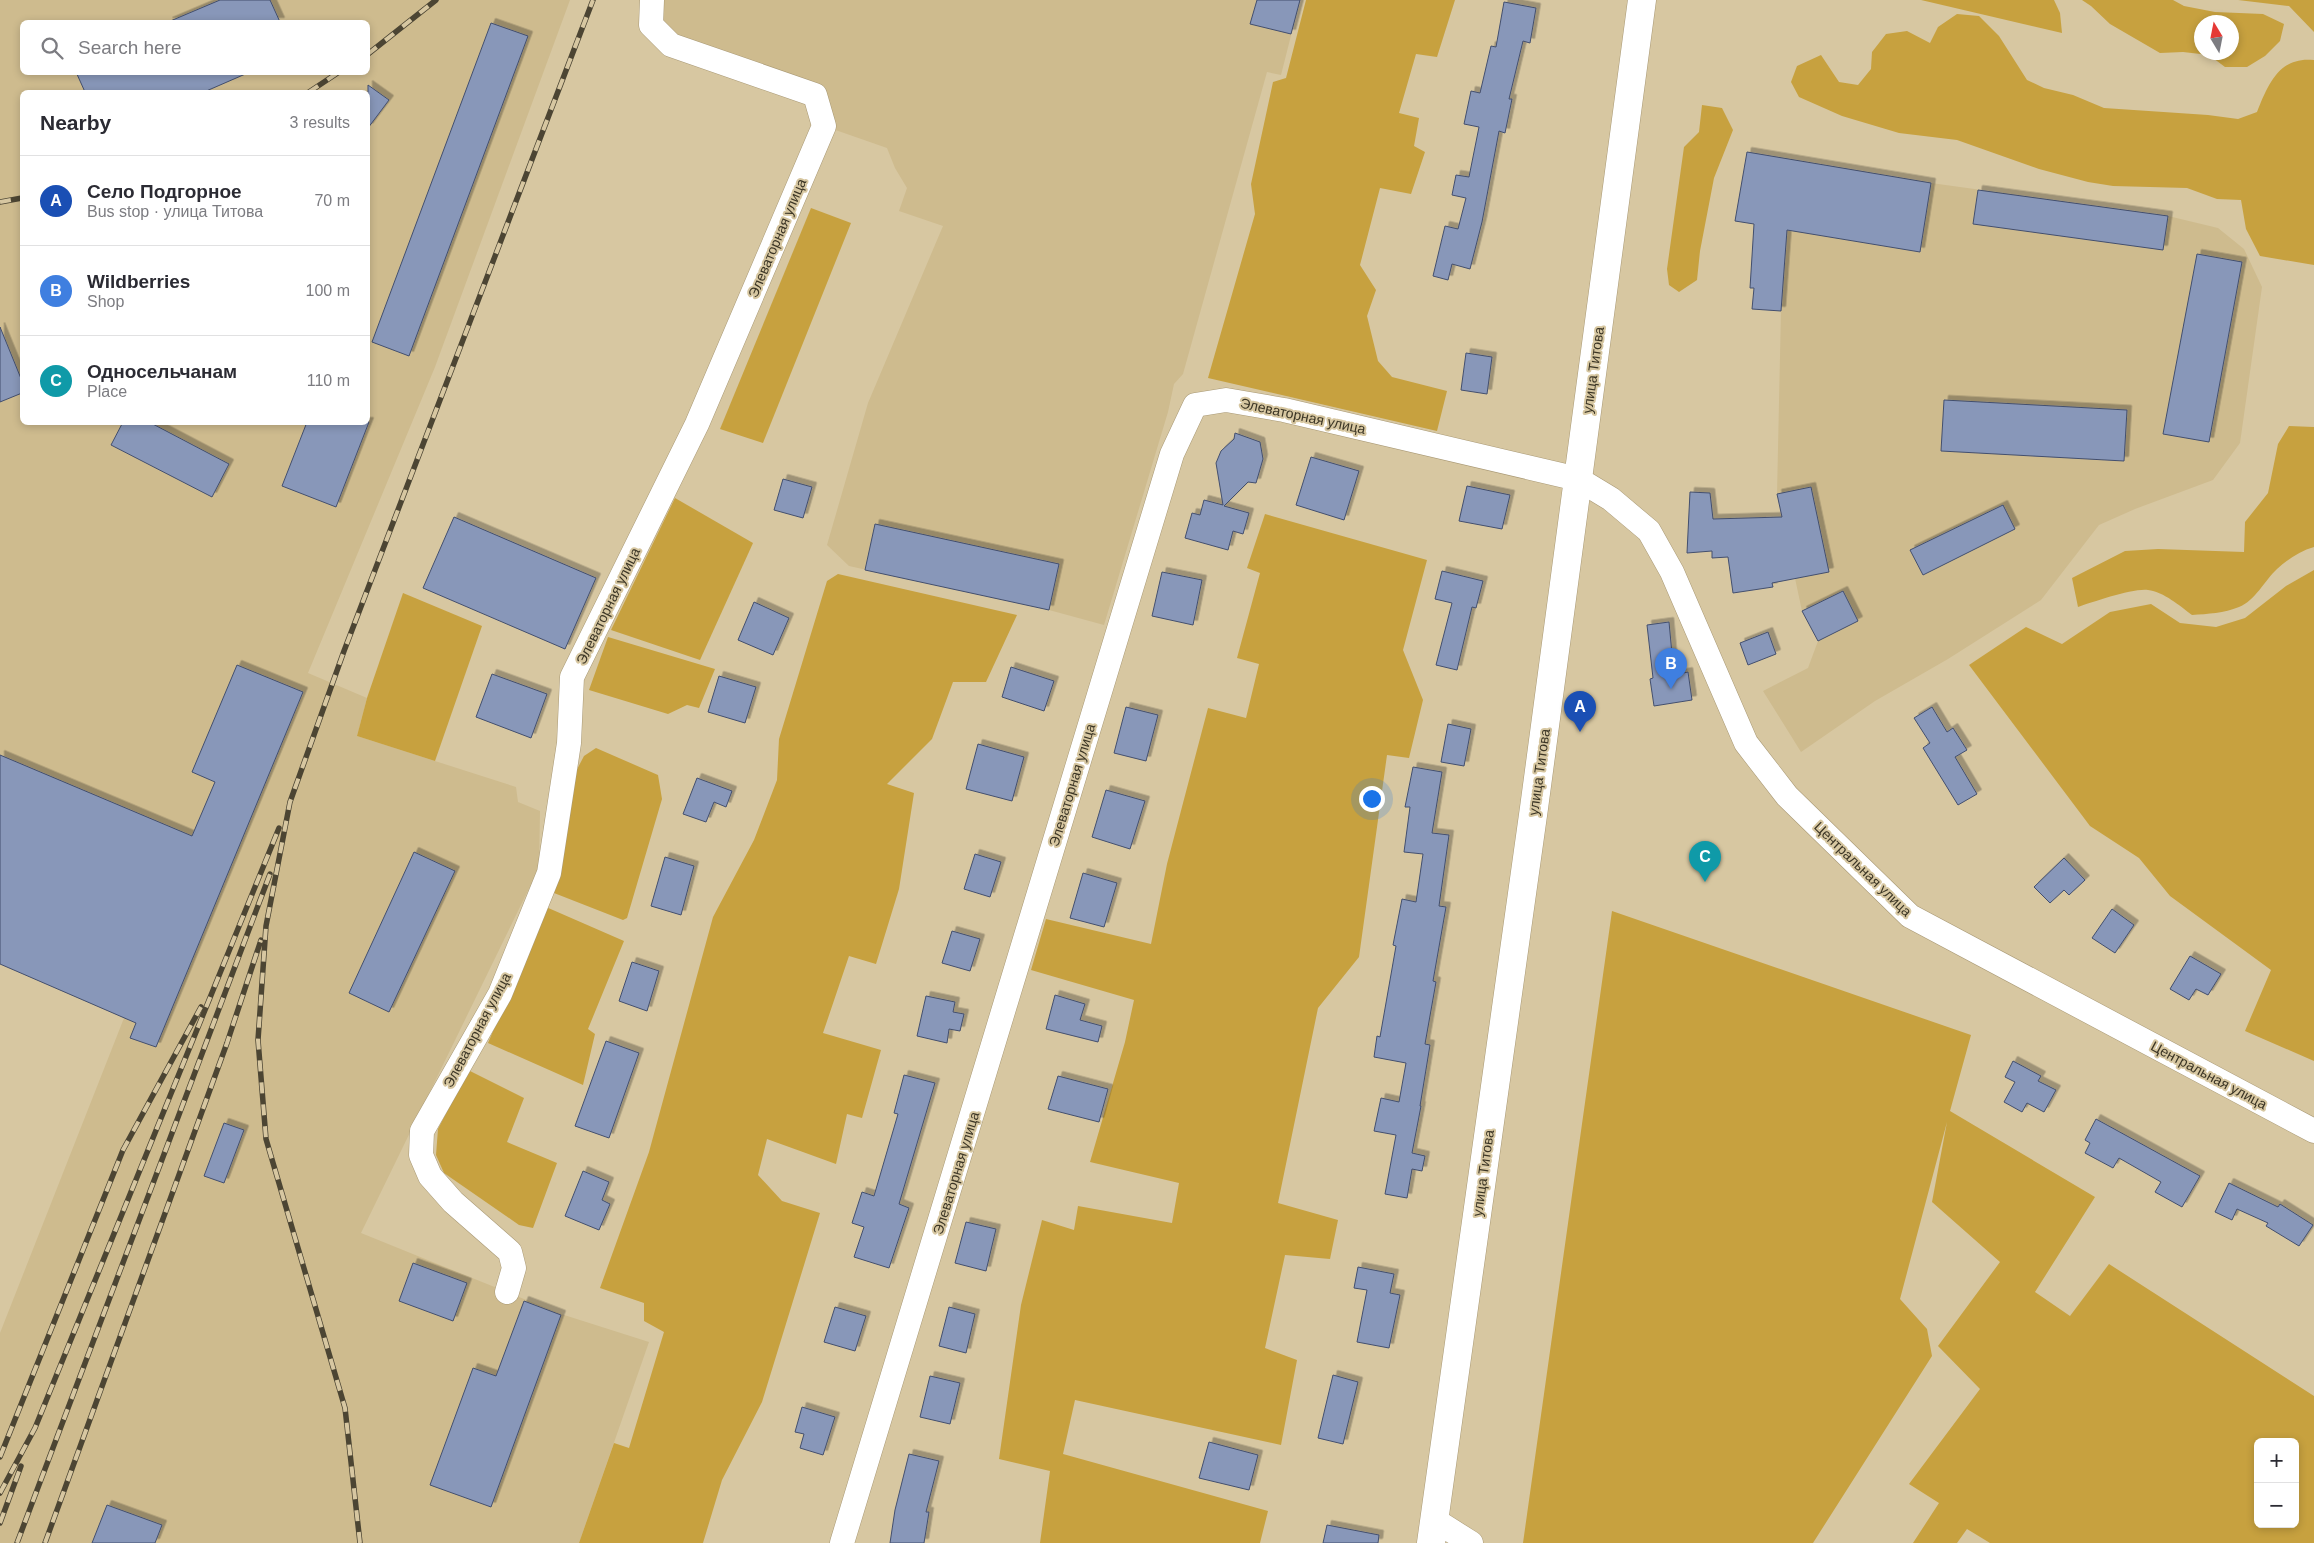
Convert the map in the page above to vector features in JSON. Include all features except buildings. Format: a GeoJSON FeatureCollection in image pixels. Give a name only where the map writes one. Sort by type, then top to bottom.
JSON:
{"type":"FeatureCollection","features":[{"type":"Feature","properties":{"kind":"main road","name":"улица Титова"},"geometry":{"type":"LineString","coordinates":[[1432,1531],[1530,837],[1642,0]]}},
{"type":"Feature","properties":{"kind":"street","name":"Элеваторная улица"},"geometry":{"type":"LineString","coordinates":[[507,1292],[514,1268],[510,1252],[453,1202],[430,1176],[421,1155],[422,1131],[500,994],[549,873],[569,743],[572,677],[697,424],[824,126],[814,95],[672,45],[651,25],[652,0]]}},
{"type":"Feature","properties":{"kind":"street","name":"Элеваторная улица"},"geometry":{"type":"LineString","coordinates":[[842,1543],[1172,454],[1195,405],[1226,400],[1284,410],[1578,479]]}},
{"type":"Feature","properties":{"kind":"street","name":"Центральная улица"},"geometry":{"type":"LineString","coordinates":[[1578,479],[1611,499],[1649,531],[1672,572],[1746,743],[1752,751],[1787,796],[1910,916],[2314,1131]]}},
{"type":"Feature","properties":{"kind":"street"},"geometry":{"type":"LineString","coordinates":[[1432,1531],[1471,1543]]}},
{"type":"Feature","properties":{"kind":"shaded area"},"geometry":{"type":"Polygon","coordinates":[[[0,0],[570,0],[435,367],[308,673],[367,698],[357,736],[516,787],[518,802],[540,811],[539,868],[361,1233],[561,1314],[649,1342],[579,1543],[0,1543],[0,1333],[124,1018],[0,964],[0,0]]]}},
{"type":"Feature","properties":{"kind":"shaded area"},"geometry":{"type":"Polygon","coordinates":[[[652,0],[1300,0],[1281,75],[1267,72],[1183,374],[1174,384],[1168,412],[1104,625],[1049,610],[849,566],[827,545],[868,403],[943,226],[899,211],[907,188],[895,168],[887,148],[824,126],[814,95],[671,45],[652,0]]]}},
{"type":"Feature","properties":{"kind":"shaded area"},"geometry":{"type":"Polygon","coordinates":[[[1306,0],[1455,0],[1437,57],[1416,54],[1399,113],[1419,118],[1414,146],[1425,152],[1411,194],[1380,188],[1360,265],[1376,290],[1367,316],[1378,361],[1392,377],[1447,391],[1437,431],[1208,378],[1255,214],[1251,184],[1273,82],[1286,78],[1306,0]]]}},
{"type":"Feature","properties":{"kind":"shaded area"},"geometry":{"type":"Polygon","coordinates":[[[1921,0],[2054,0],[2060,13],[2062,33],[1921,0]]]}},
{"type":"Feature","properties":{"kind":"shaded area"},"geometry":{"type":"Polygon","coordinates":[[[2082,0],[2173,0],[2184,6],[2215,12],[2263,14],[2284,24],[2280,41],[2265,56],[2247,67],[2225,67],[2216,60],[2239,60],[2239,15],[2194,15],[2194,53],[2160,53],[2110,24],[2082,0]]]}},
{"type":"Feature","properties":{"kind":"shaded area"},"geometry":{"type":"Polygon","coordinates":[[[2238,0],[2314,0],[2314,32],[2289,6],[2238,0]]]}},
{"type":"Feature","properties":{"kind":"shaded area"},"geometry":{"type":"Polygon","coordinates":[[[1957,14],[1979,16],[1999,36],[2027,80],[2044,88],[2073,95],[2104,108],[2208,115],[2238,119],[2257,112],[2271,83],[2283,68],[2302,60],[2314,60],[2314,265],[2260,256],[2246,229],[2241,200],[2217,199],[2187,188],[2113,186],[2088,182],[2039,169],[1957,140],[1899,133],[1842,116],[1799,97],[1791,82],[1797,66],[1821,55],[1839,82],[1858,85],[1871,69],[1872,52],[1886,34],[1907,31],[1930,43],[1938,27],[1957,14]]]}},
{"type":"Feature","properties":{"kind":"shaded area"},"geometry":{"type":"Polygon","coordinates":[[[1702,105],[1722,108],[1733,130],[1714,178],[1700,251],[1697,280],[1679,292],[1669,285],[1667,269],[1684,147],[1699,132],[1702,105]]]}},
{"type":"Feature","properties":{"kind":"shaded area"},"geometry":{"type":"Polygon","coordinates":[[[1747,152],[1931,183],[2168,216],[2218,228],[2244,249],[2262,287],[2240,443],[2213,480],[2135,509],[2099,525],[2041,600],[1948,659],[1875,701],[1801,752],[1763,691],[1808,668],[1818,641],[1802,611],[1777,494],[1781,311],[1785,251],[1784,229],[1735,221],[1747,152]]]}},
{"type":"Feature","properties":{"kind":"shaded area"},"geometry":{"type":"Polygon","coordinates":[[[811,208],[851,223],[763,443],[720,429],[811,208]]]}},
{"type":"Feature","properties":{"kind":"shaded area"},"geometry":{"type":"Polygon","coordinates":[[[2289,426],[2314,427],[2314,547],[2299,553],[2285,562],[2250,600],[2228,611],[2192,615],[2166,596],[2148,590],[2123,593],[2078,607],[2072,578],[2125,551],[2158,549],[2244,552],[2245,522],[2268,493],[2278,444],[2289,426]]]}},
{"type":"Feature","properties":{"kind":"shaded area"},"geometry":{"type":"Polygon","coordinates":[[[675,498],[753,543],[700,660],[611,630],[675,498]]]}},
{"type":"Feature","properties":{"kind":"shaded area"},"geometry":{"type":"Polygon","coordinates":[[[1265,514],[1427,560],[1403,650],[1423,700],[1409,758],[1387,755],[1359,957],[1318,1008],[1278,1203],[1338,1220],[1330,1259],[1285,1255],[1265,1348],[1297,1360],[1281,1445],[1075,1400],[1063,1454],[1268,1511],[1260,1543],[1040,1543],[1050,1471],[999,1459],[1021,1305],[1042,1220],[1074,1230],[1078,1206],[1172,1223],[1179,1183],[1090,1162],[1125,1042],[1134,1000],[1031,970],[1046,919],[1151,944],[1167,864],[1208,708],[1246,718],[1259,664],[1237,658],[1260,573],[1247,568],[1265,514]]]}},
{"type":"Feature","properties":{"kind":"shaded area"},"geometry":{"type":"Polygon","coordinates":[[[2314,570],[2314,1061],[2245,1031],[2271,970],[2170,896],[2139,858],[2090,826],[1969,665],[2026,627],[2062,644],[2110,612],[2151,604],[2180,623],[2216,627],[2245,618],[2286,586],[2314,570]]]}},
{"type":"Feature","properties":{"kind":"shaded area"},"geometry":{"type":"Polygon","coordinates":[[[838,574],[1017,615],[986,682],[953,682],[932,739],[887,784],[914,793],[899,889],[876,964],[849,956],[823,1033],[881,1050],[862,1118],[847,1114],[836,1164],[767,1139],[758,1175],[782,1201],[820,1213],[762,1402],[722,1480],[703,1543],[579,1543],[614,1443],[629,1448],[664,1332],[644,1321],[644,1303],[600,1288],[649,1152],[713,917],[754,840],[777,780],[779,739],[827,581],[838,574]]]}},
{"type":"Feature","properties":{"kind":"shaded area"},"geometry":{"type":"Polygon","coordinates":[[[403,593],[482,626],[435,761],[357,736],[367,698],[403,593]]]}},
{"type":"Feature","properties":{"kind":"shaded area"},"geometry":{"type":"Polygon","coordinates":[[[608,637],[715,669],[699,708],[687,705],[668,714],[589,690],[608,637]]]}},
{"type":"Feature","properties":{"kind":"shaded area"},"geometry":{"type":"Polygon","coordinates":[[[596,748],[658,775],[662,799],[627,918],[623,920],[554,893],[559,877],[572,779],[584,756],[596,748]]]}},
{"type":"Feature","properties":{"kind":"shaded area"},"geometry":{"type":"Polygon","coordinates":[[[546,907],[624,941],[588,1029],[595,1034],[583,1085],[488,1043],[546,907]]]}},
{"type":"Feature","properties":{"kind":"shaded area"},"geometry":{"type":"Polygon","coordinates":[[[1612,911],[1971,1035],[1950,1111],[2095,1197],[2035,1292],[2070,1316],[2109,1264],[2314,1396],[2314,1543],[1990,1543],[1967,1529],[1957,1543],[1913,1543],[1939,1503],[1909,1484],[1980,1389],[1938,1346],[2000,1262],[1932,1202],[1947,1122],[1900,1299],[1927,1329],[1932,1356],[1813,1543],[1523,1543],[1612,911]]]}},
{"type":"Feature","properties":{"kind":"shaded area"},"geometry":{"type":"Polygon","coordinates":[[[468,1070],[524,1098],[507,1142],[557,1163],[533,1228],[519,1225],[444,1173],[436,1155],[438,1129],[468,1070]]]}},
{"type":"Feature","properties":{"kind":"railway"},"geometry":{"type":"LineString","coordinates":[[370,52],[436,0]]}},
{"type":"Feature","properties":{"kind":"railway"},"geometry":{"type":"LineString","coordinates":[[360,1543],[345,1408],[266,1139],[258,1040],[266,926],[290,802],[344,651],[593,0]]}},
{"type":"Feature","properties":{"kind":"railway"},"geometry":{"type":"LineString","coordinates":[[312,90],[334,75]]}},
{"type":"Feature","properties":{"kind":"railway"},"geometry":{"type":"LineString","coordinates":[[0,202],[20,198]]}},
{"type":"Feature","properties":{"kind":"railway"},"geometry":{"type":"LineString","coordinates":[[0,1493],[35,1428],[279,828]]}},
{"type":"Feature","properties":{"kind":"railway"},"geometry":{"type":"LineString","coordinates":[[17,1543],[270,874]]}},
{"type":"Feature","properties":{"kind":"railway"},"geometry":{"type":"LineString","coordinates":[[45,1543],[227,1043],[261,940]]}},
{"type":"Feature","properties":{"kind":"railway"},"geometry":{"type":"LineString","coordinates":[[0,1457],[123,1150],[201,1007]]}},
{"type":"Feature","properties":{"kind":"railway"},"geometry":{"type":"LineString","coordinates":[[0,1523],[21,1466]]}},
{"type":"Feature","properties":{"kind":"place","name":"Wildberries"},"geometry":{"type":"Point","coordinates":[1671,689]}},
{"type":"Feature","properties":{"kind":"place","name":"Село Подгорное"},"geometry":{"type":"Point","coordinates":[1580,732]}},
{"type":"Feature","properties":{"kind":"place","name":"Односельчанам"},"geometry":{"type":"Point","coordinates":[1705,882]}}]}
